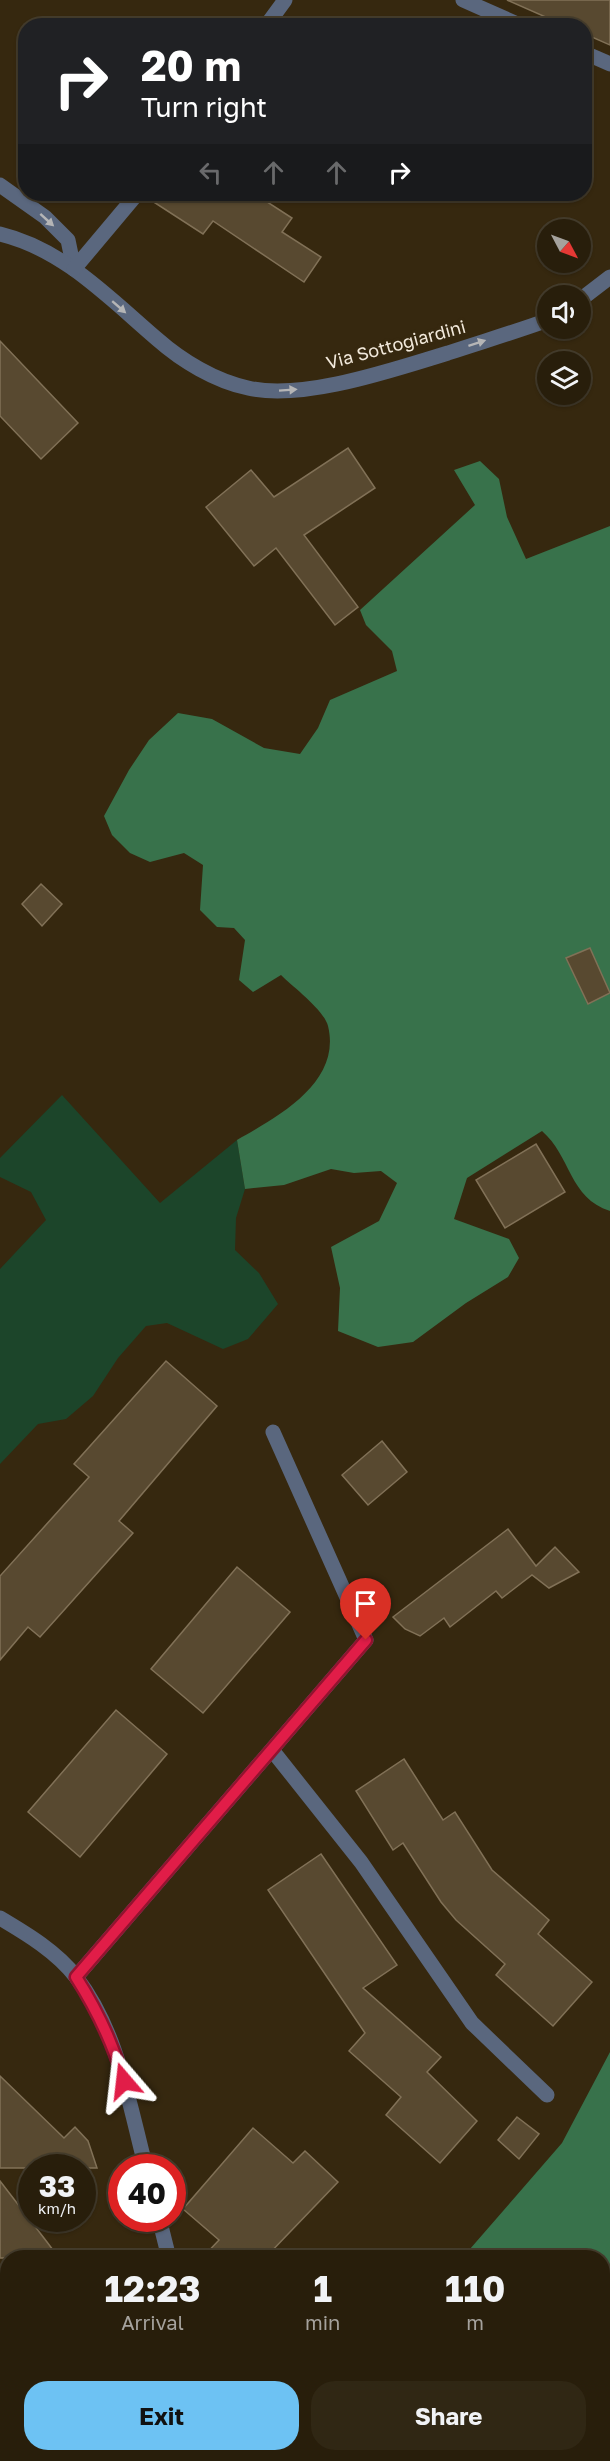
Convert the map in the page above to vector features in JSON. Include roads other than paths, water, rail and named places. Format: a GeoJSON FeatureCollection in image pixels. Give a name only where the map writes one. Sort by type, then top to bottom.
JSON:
{"type":"FeatureCollection","features":[{"type":"Feature","properties":{"kind":"street"},"geometry":{"type":"LineString","coordinates":[[464,0],[504,18]]}},
{"type":"Feature","properties":{"kind":"street"},"geometry":{"type":"LineString","coordinates":[[272,18],[283,3]]}},
{"type":"Feature","properties":{"kind":"street"},"geometry":{"type":"LineString","coordinates":[[592,56],[610,64]]}},
{"type":"Feature","properties":{"kind":"street"},"geometry":{"type":"LineString","coordinates":[[0,185],[18,198]]}},
{"type":"Feature","properties":{"kind":"street"},"geometry":{"type":"LineString","coordinates":[[22,201],[45,217],[68,240],[74,269]]}},
{"type":"Feature","properties":{"kind":"street"},"geometry":{"type":"LineString","coordinates":[[74,269],[131,201]]}},
{"type":"Feature","properties":{"kind":"street","name":"Via Sottogiardini"},"geometry":{"type":"LineString","coordinates":[[0,234],[25,241],[50,252],[74,269],[162,344],[196,368],[247,388],[266,391],[296,389],[356,380],[537,323]]}},
{"type":"Feature","properties":{"kind":"street"},"geometry":{"type":"LineString","coordinates":[[591,292],[610,277]]}},
{"type":"Feature","properties":{"kind":"street"},"geometry":{"type":"LineString","coordinates":[[76,1977],[366,1640],[273,1432]]}},
{"type":"Feature","properties":{"kind":"street"},"geometry":{"type":"LineString","coordinates":[[272,1750],[361,1862],[472,2023],[547,2095]]}},
{"type":"Feature","properties":{"kind":"street"},"geometry":{"type":"LineString","coordinates":[[0,1918],[32,1936],[76,1977],[100,2017],[118,2060],[142,2154]]}},
{"type":"Feature","properties":{"kind":"street"},"geometry":{"type":"LineString","coordinates":[[162,2232],[167,2250]]}}]}
